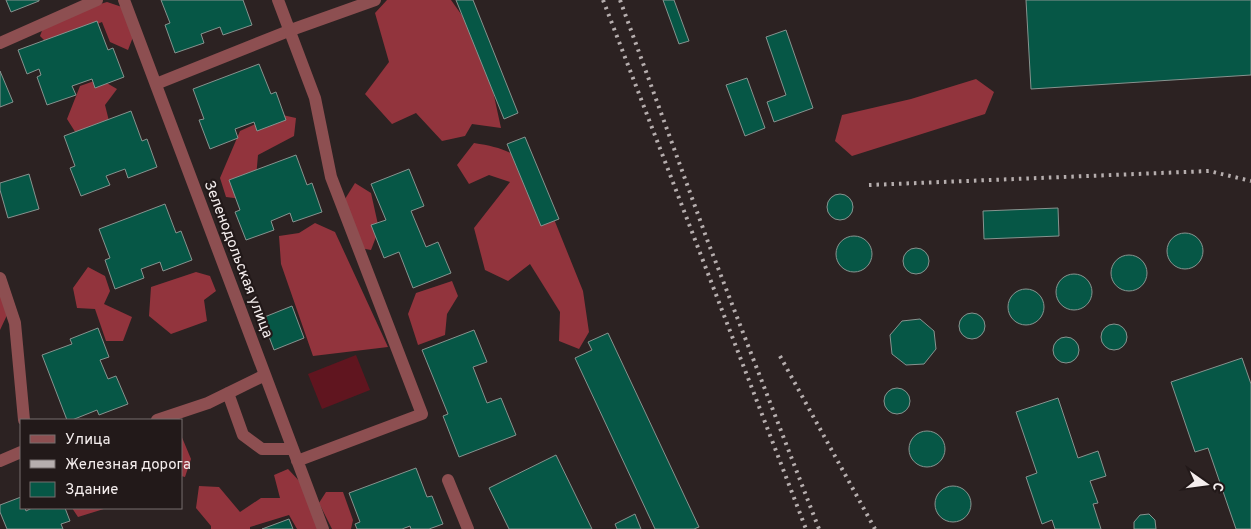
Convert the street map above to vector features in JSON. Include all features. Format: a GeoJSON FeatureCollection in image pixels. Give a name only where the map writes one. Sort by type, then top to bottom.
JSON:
{"type":"FeatureCollection","features":[{"type":"Feature","properties":{"kind":"street"},"geometry":{"type":"LineString","coordinates":[[0,44],[97,0]]}},
{"type":"Feature","properties":{"kind":"street","name":"Зеленодольская улица"},"geometry":{"type":"LineString","coordinates":[[124,0],[323,529]]}},
{"type":"Feature","properties":{"kind":"street"},"geometry":{"type":"LineString","coordinates":[[228,393],[243,435],[262,449],[295,455],[422,414],[331,177],[315,98],[291,30],[278,0]]}},
{"type":"Feature","properties":{"kind":"street"},"geometry":{"type":"LineString","coordinates":[[156,84],[291,30],[375,0]]}},
{"type":"Feature","properties":{"kind":"street"},"geometry":{"type":"LineString","coordinates":[[0,278],[15,323],[24,419]]}},
{"type":"Feature","properties":{"kind":"street"},"geometry":{"type":"LineString","coordinates":[[160,419],[208,402],[265,376]]}},
{"type":"Feature","properties":{"kind":"street"},"geometry":{"type":"LineString","coordinates":[[0,461],[20,452]]}},
{"type":"Feature","properties":{"kind":"street"},"geometry":{"type":"LineString","coordinates":[[448,480],[468,529]]}},
{"type":"Feature","properties":{"kind":"shaded area"},"geometry":{"type":"Polygon","coordinates":[[[387,0],[451,0],[483,45],[501,128],[472,124],[465,136],[442,141],[416,113],[392,124],[365,94],[389,62],[375,13],[387,0]]]}},
{"type":"Feature","properties":{"kind":"shaded area"},"geometry":{"type":"Polygon","coordinates":[[[107,2],[122,7],[133,37],[128,50],[110,42],[102,22],[48,44],[40,36],[46,20],[107,2]]]}},
{"type":"Feature","properties":{"kind":"shaded area"},"geometry":{"type":"Polygon","coordinates":[[[100,79],[117,89],[105,105],[110,125],[79,138],[67,119],[80,86],[100,79]]]}},
{"type":"Feature","properties":{"kind":"shaded area"},"geometry":{"type":"Polygon","coordinates":[[[976,79],[994,92],[985,114],[852,156],[835,141],[842,115],[911,99],[976,79]]]}},
{"type":"Feature","properties":{"kind":"shaded area"},"geometry":{"type":"Polygon","coordinates":[[[278,114],[296,118],[294,136],[258,155],[256,178],[242,199],[226,197],[220,178],[240,131],[278,114]]]}},
{"type":"Feature","properties":{"kind":"shaded area"},"geometry":{"type":"Polygon","coordinates":[[[474,143],[505,150],[533,167],[583,291],[589,332],[579,349],[559,341],[560,312],[530,264],[508,281],[485,270],[474,228],[510,182],[489,175],[469,184],[457,165],[474,143]]]}},
{"type":"Feature","properties":{"kind":"shaded area"},"geometry":{"type":"Polygon","coordinates":[[[355,183],[371,193],[379,229],[371,250],[360,248],[345,199],[355,183]]]}},
{"type":"Feature","properties":{"kind":"shaded area"},"geometry":{"type":"Polygon","coordinates":[[[315,223],[335,232],[388,347],[313,356],[281,264],[279,236],[299,233],[315,223]]]}},
{"type":"Feature","properties":{"kind":"shaded area"},"geometry":{"type":"Polygon","coordinates":[[[88,267],[105,276],[110,291],[104,304],[132,317],[123,341],[106,341],[95,309],[77,308],[73,288],[88,267]]]}},
{"type":"Feature","properties":{"kind":"shaded area"},"geometry":{"type":"Polygon","coordinates":[[[196,272],[210,276],[216,291],[204,300],[207,321],[171,334],[149,316],[151,287],[196,272]]]}},
{"type":"Feature","properties":{"kind":"shaded area"},"geometry":{"type":"Polygon","coordinates":[[[452,281],[458,296],[447,314],[445,335],[418,345],[408,314],[416,293],[452,281]]]}},
{"type":"Feature","properties":{"kind":"shaded area"},"geometry":{"type":"Polygon","coordinates":[[[0,292],[8,313],[0,330],[0,292]]]}},
{"type":"Feature","properties":{"kind":"shaded area"},"geometry":{"type":"Polygon","coordinates":[[[356,355],[370,390],[322,409],[308,374],[356,355]]]}},
{"type":"Feature","properties":{"kind":"shaded area"},"geometry":{"type":"Polygon","coordinates":[[[182,437],[191,459],[185,477],[182,476],[182,437]]]}},
{"type":"Feature","properties":{"kind":"shaded area"},"geometry":{"type":"Polygon","coordinates":[[[288,469],[303,485],[319,529],[297,529],[289,515],[250,527],[250,529],[211,529],[211,526],[196,508],[199,486],[219,487],[240,512],[261,498],[280,498],[274,475],[288,469]]]}},
{"type":"Feature","properties":{"kind":"shaded area"},"geometry":{"type":"Polygon","coordinates":[[[326,492],[343,492],[353,520],[351,529],[332,529],[319,503],[326,492]]]}},
{"type":"Feature","properties":{"kind":"shaded area"},"geometry":{"type":"Polygon","coordinates":[[[73,509],[104,509],[78,517],[73,509]]]}},
{"type":"Feature","properties":{"kind":"building"},"geometry":{"type":"Polygon","coordinates":[[[6,0],[39,0],[39,1],[11,12],[6,0]]]}},
{"type":"Feature","properties":{"kind":"building"},"geometry":{"type":"Polygon","coordinates":[[[161,0],[243,0],[252,25],[223,35],[220,27],[201,34],[204,43],[175,53],[165,25],[170,23],[161,0]]]}},
{"type":"Feature","properties":{"kind":"building"},"geometry":{"type":"Polygon","coordinates":[[[456,0],[473,0],[518,113],[504,119],[456,0]]]}},
{"type":"Feature","properties":{"kind":"building"},"geometry":{"type":"Polygon","coordinates":[[[663,0],[674,0],[689,41],[679,44],[663,0]]]}},
{"type":"Feature","properties":{"kind":"building"},"geometry":{"type":"Polygon","coordinates":[[[1026,0],[1251,0],[1251,75],[1031,89],[1026,0]]]}},
{"type":"Feature","properties":{"kind":"building"},"geometry":{"type":"Polygon","coordinates":[[[97,21],[108,50],[113,48],[124,77],[95,88],[92,79],[72,86],[76,95],[47,105],[37,77],[41,75],[39,69],[27,74],[18,50],[97,21]]]}},
{"type":"Feature","properties":{"kind":"building"},"geometry":{"type":"Polygon","coordinates":[[[786,30],[813,108],[774,122],[767,102],[786,95],[766,37],[786,30]]]}},
{"type":"Feature","properties":{"kind":"building"},"geometry":{"type":"Polygon","coordinates":[[[259,64],[271,94],[276,92],[286,120],[257,131],[254,122],[235,129],[238,138],[210,149],[199,120],[204,119],[193,89],[259,64]]]}},
{"type":"Feature","properties":{"kind":"building"},"geometry":{"type":"Polygon","coordinates":[[[0,71],[13,102],[0,107],[0,71]]]}},
{"type":"Feature","properties":{"kind":"building"},"geometry":{"type":"Polygon","coordinates":[[[747,78],[765,128],[745,136],[726,85],[747,78]]]}},
{"type":"Feature","properties":{"kind":"building"},"geometry":{"type":"Polygon","coordinates":[[[131,111],[142,141],[147,139],[157,167],[128,178],[125,169],[106,176],[110,185],[81,196],[70,168],[75,166],[64,136],[131,111]]]}},
{"type":"Feature","properties":{"kind":"building"},"geometry":{"type":"Polygon","coordinates":[[[525,137],[559,219],[541,226],[507,144],[525,137]]]}},
{"type":"Feature","properties":{"kind":"building"},"geometry":{"type":"Polygon","coordinates":[[[296,155],[307,185],[312,183],[322,212],[293,222],[290,213],[271,221],[274,230],[246,240],[235,212],[240,210],[229,180],[296,155]]]}},
{"type":"Feature","properties":{"kind":"building"},"geometry":{"type":"Polygon","coordinates":[[[409,169],[424,206],[411,211],[426,247],[438,242],[451,273],[413,288],[399,252],[384,258],[371,225],[386,220],[371,184],[409,169]]]}},
{"type":"Feature","properties":{"kind":"building"},"geometry":{"type":"Polygon","coordinates":[[[29,174],[39,209],[8,218],[0,190],[0,183],[29,174]]]}},
{"type":"Feature","properties":{"kind":"building"},"geometry":{"type":"Polygon","coordinates":[[[840,194],[849,198],[853,207],[849,216],[840,220],[831,216],[827,207],[831,198],[840,194]]]}},
{"type":"Feature","properties":{"kind":"building"},"geometry":{"type":"Polygon","coordinates":[[[165,204],[176,233],[181,231],[192,260],[163,271],[160,262],[141,269],[144,278],[115,289],[105,260],[110,258],[99,229],[165,204]]]}},
{"type":"Feature","properties":{"kind":"building"},"geometry":{"type":"Polygon","coordinates":[[[1058,208],[1059,236],[984,239],[983,211],[1058,208]]]}},
{"type":"Feature","properties":{"kind":"building"},"geometry":{"type":"Polygon","coordinates":[[[1185,233],[1192,234],[1198,238],[1202,244],[1202,258],[1198,264],[1192,268],[1185,269],[1178,268],[1172,264],[1168,258],[1167,251],[1168,244],[1172,238],[1178,234],[1185,233]]]}},
{"type":"Feature","properties":{"kind":"building"},"geometry":{"type":"Polygon","coordinates":[[[854,236],[861,237],[867,241],[871,247],[871,261],[867,267],[861,271],[854,272],[847,271],[841,267],[837,261],[836,254],[837,247],[841,241],[847,237],[854,236]]]}},
{"type":"Feature","properties":{"kind":"building"},"geometry":{"type":"Polygon","coordinates":[[[916,248],[925,252],[929,261],[925,270],[916,274],[907,270],[903,261],[907,252],[916,248]]]}},
{"type":"Feature","properties":{"kind":"building"},"geometry":{"type":"Polygon","coordinates":[[[1129,255],[1136,256],[1142,260],[1146,266],[1146,280],[1142,286],[1136,290],[1129,291],[1122,290],[1116,286],[1112,280],[1111,273],[1112,266],[1116,260],[1122,256],[1129,255]]]}},
{"type":"Feature","properties":{"kind":"building"},"geometry":{"type":"Polygon","coordinates":[[[1074,274],[1081,275],[1087,279],[1091,285],[1091,299],[1087,305],[1081,309],[1074,310],[1067,309],[1061,305],[1057,299],[1056,292],[1057,285],[1061,279],[1067,275],[1074,274]]]}},
{"type":"Feature","properties":{"kind":"building"},"geometry":{"type":"Polygon","coordinates":[[[1026,289],[1033,290],[1039,294],[1043,300],[1043,314],[1039,320],[1033,324],[1026,325],[1019,324],[1013,320],[1009,314],[1008,307],[1009,300],[1013,294],[1019,290],[1026,289]]]}},
{"type":"Feature","properties":{"kind":"building"},"geometry":{"type":"Polygon","coordinates":[[[292,306],[304,338],[274,350],[262,318],[292,306]]]}},
{"type":"Feature","properties":{"kind":"building"},"geometry":{"type":"Polygon","coordinates":[[[972,313],[981,317],[985,326],[981,335],[972,339],[963,335],[959,326],[963,317],[972,313]]]}},
{"type":"Feature","properties":{"kind":"building"},"geometry":{"type":"Polygon","coordinates":[[[920,319],[934,331],[936,349],[924,364],[906,365],[892,354],[890,335],[902,321],[920,319]]]}},
{"type":"Feature","properties":{"kind":"building"},"geometry":{"type":"Polygon","coordinates":[[[1114,324],[1123,328],[1127,337],[1123,346],[1114,350],[1105,346],[1101,337],[1105,328],[1114,324]]]}},
{"type":"Feature","properties":{"kind":"building"},"geometry":{"type":"Polygon","coordinates":[[[98,328],[109,357],[100,360],[108,379],[116,376],[128,404],[99,415],[97,410],[74,419],[67,419],[42,355],[72,344],[70,339],[98,328]]]}},
{"type":"Feature","properties":{"kind":"building"},"geometry":{"type":"Polygon","coordinates":[[[474,330],[487,362],[473,367],[487,403],[501,398],[516,435],[459,457],[443,416],[448,414],[422,350],[474,330]]]}},
{"type":"Feature","properties":{"kind":"building"},"geometry":{"type":"Polygon","coordinates":[[[608,333],[699,527],[694,529],[655,529],[575,358],[592,350],[588,342],[608,333]]]}},
{"type":"Feature","properties":{"kind":"building"},"geometry":{"type":"Polygon","coordinates":[[[1066,337],[1075,341],[1079,350],[1075,359],[1066,363],[1057,359],[1053,350],[1057,341],[1066,337]]]}},
{"type":"Feature","properties":{"kind":"building"},"geometry":{"type":"Polygon","coordinates":[[[1242,358],[1251,384],[1251,529],[1236,529],[1208,448],[1195,452],[1171,382],[1242,358]]]}},
{"type":"Feature","properties":{"kind":"building"},"geometry":{"type":"Polygon","coordinates":[[[897,388],[906,392],[910,401],[906,410],[897,414],[888,410],[884,401],[888,392],[897,388]]]}},
{"type":"Feature","properties":{"kind":"building"},"geometry":{"type":"Polygon","coordinates":[[[1058,398],[1078,458],[1098,451],[1106,476],[1090,481],[1098,503],[1093,504],[1101,529],[1055,529],[1052,520],[1042,524],[1026,477],[1037,473],[1016,412],[1058,398]]]}},
{"type":"Feature","properties":{"kind":"building"},"geometry":{"type":"Polygon","coordinates":[[[927,431],[934,432],[940,436],[944,442],[944,456],[940,462],[934,466],[927,467],[920,466],[914,462],[910,456],[909,449],[910,442],[914,436],[920,432],[927,431]]]}},
{"type":"Feature","properties":{"kind":"building"},"geometry":{"type":"Polygon","coordinates":[[[556,455],[592,529],[509,529],[489,488],[556,455]]]}},
{"type":"Feature","properties":{"kind":"building"},"geometry":{"type":"Polygon","coordinates":[[[416,468],[427,497],[432,496],[443,524],[429,529],[411,529],[410,526],[402,529],[357,529],[355,524],[360,522],[349,493],[416,468]]]}},
{"type":"Feature","properties":{"kind":"building"},"geometry":{"type":"Polygon","coordinates":[[[953,486],[960,487],[966,491],[970,497],[970,511],[966,517],[960,521],[953,522],[946,521],[940,517],[936,511],[935,504],[936,497],[940,491],[946,487],[953,486]]]}},
{"type":"Feature","properties":{"kind":"building"},"geometry":{"type":"Polygon","coordinates":[[[20,497],[20,509],[25,509],[26,511],[30,509],[65,509],[70,521],[61,524],[63,529],[7,529],[0,512],[0,505],[20,497]]]}},
{"type":"Feature","properties":{"kind":"building"},"geometry":{"type":"Polygon","coordinates":[[[635,514],[641,529],[617,529],[615,524],[635,514]]]}},
{"type":"Feature","properties":{"kind":"building"},"geometry":{"type":"Polygon","coordinates":[[[1149,514],[1155,520],[1156,529],[1134,529],[1134,522],[1140,515],[1149,514]]]}},
{"type":"Feature","properties":{"kind":"building"},"geometry":{"type":"Polygon","coordinates":[[[289,519],[293,529],[262,529],[289,519]]]}},
{"type":"Feature","properties":{"kind":"railway"},"geometry":{"type":"LineString","coordinates":[[603,0],[806,529]]}},
{"type":"Feature","properties":{"kind":"railway"},"geometry":{"type":"LineString","coordinates":[[620,0],[708,242],[819,529]]}},
{"type":"Feature","properties":{"kind":"railway"},"geometry":{"type":"LineString","coordinates":[[869,185],[1209,171],[1251,181]]}},
{"type":"Feature","properties":{"kind":"railway"},"geometry":{"type":"LineString","coordinates":[[780,356],[875,529]]}}]}
